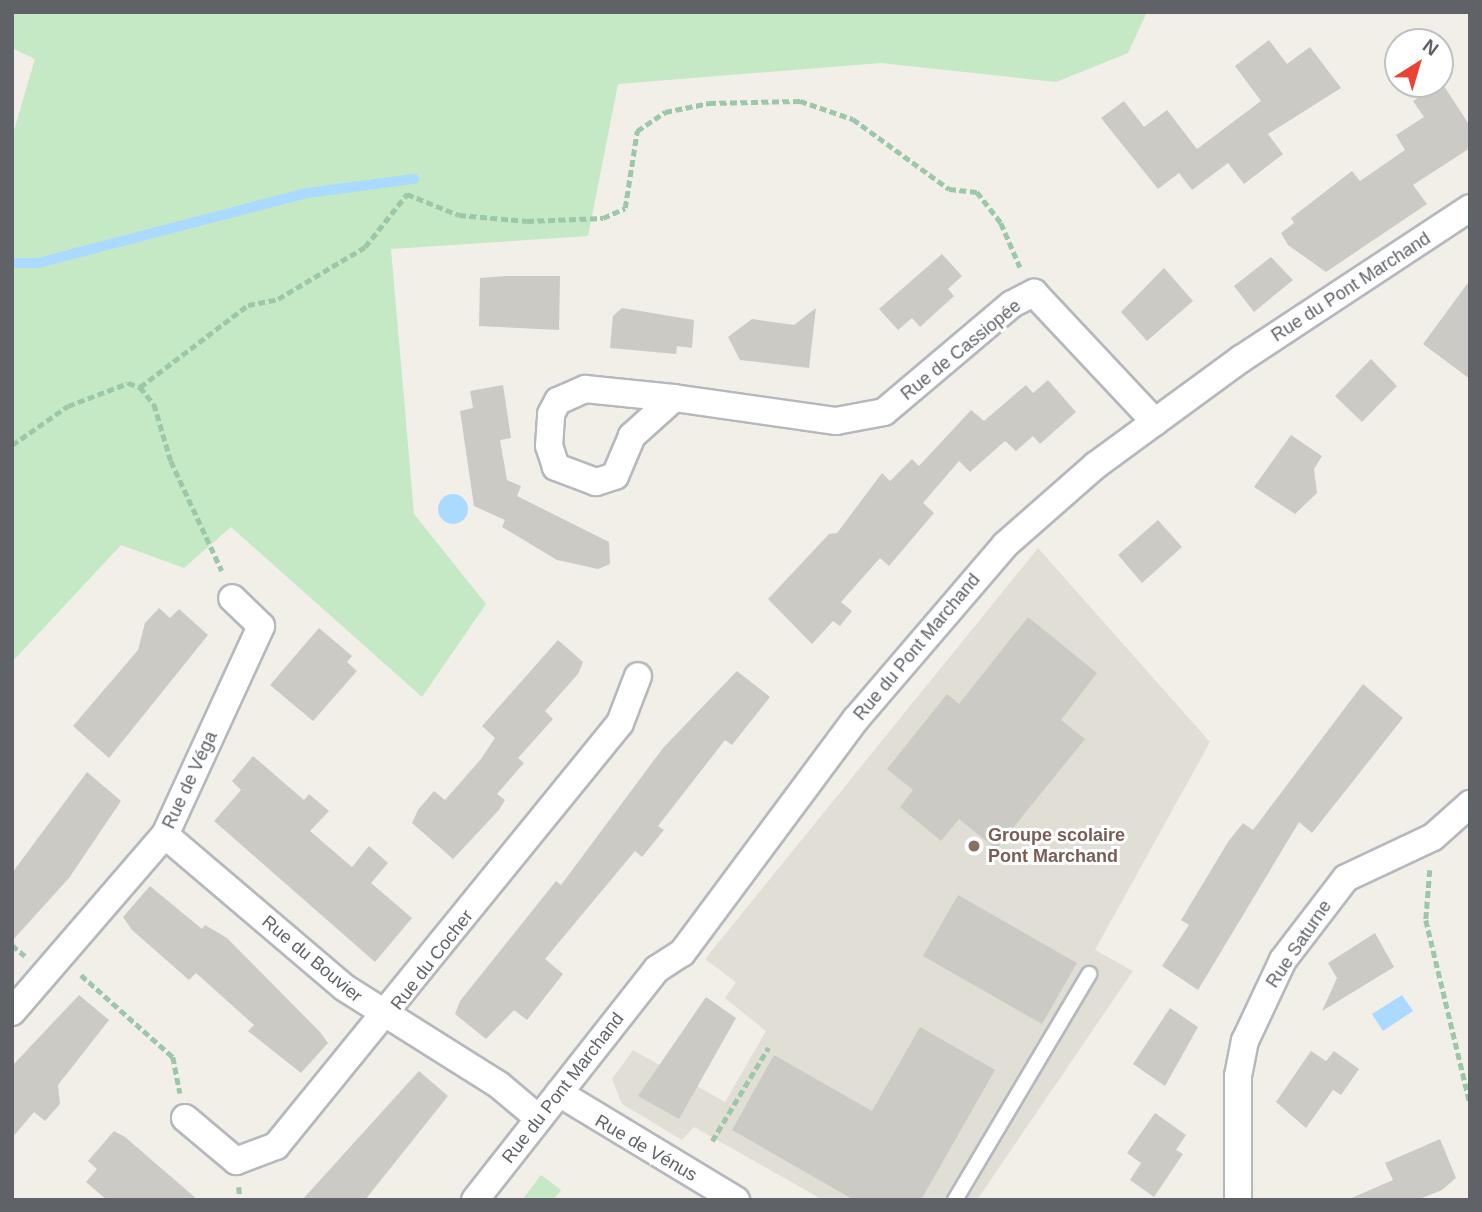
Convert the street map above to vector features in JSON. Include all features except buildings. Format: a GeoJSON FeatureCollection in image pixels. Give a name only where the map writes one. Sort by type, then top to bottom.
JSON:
{"type":"FeatureCollection","features":[{"type":"Feature","properties":{"kind":"street","name":"Rue du Pont Marchand"},"geometry":{"type":"LineString","coordinates":[[475,1200],[657,969],[682,953],[933,626],[1005,545],[1155,422],[1470,208]]}},
{"type":"Feature","properties":{"kind":"street","name":"Rue de Cassiopée"},"geometry":{"type":"LineString","coordinates":[[674,398],[632,436],[615,476],[596,482],[556,467],[549,446],[558,401],[585,389],[674,398],[836,421],[884,412],[1012,304],[1034,293],[1155,422]]}},
{"type":"Feature","properties":{"kind":"street","name":"Rue de Véga"},"geometry":{"type":"LineString","coordinates":[[12,1012],[165,835],[261,625],[232,598]]}},
{"type":"Feature","properties":{"kind":"street","name":"Rue du Cocher"},"geometry":{"type":"LineString","coordinates":[[185,1118],[236,1161],[276,1146],[385,1018],[620,723],[638,676]]}},
{"type":"Feature","properties":{"kind":"street","name":"Rue Saturne"},"geometry":{"type":"LineString","coordinates":[[1238,1200],[1233,1114],[1238,1076],[1267,990],[1346,878],[1433,837],[1470,804]]}},
{"type":"Feature","properties":{"kind":"street","name":"Rue du Bouvier"},"geometry":{"type":"LineString","coordinates":[[165,835],[385,1018],[499,1085],[538,1118]]}},
{"type":"Feature","properties":{"kind":"street","name":"Rue de Vénus"},"geometry":{"type":"LineString","coordinates":[[559,1093],[736,1200]]}},
{"type":"Feature","properties":{"kind":"lane"},"geometry":{"type":"LineString","coordinates":[[955,1200],[1089,974]]}},
{"type":"Feature","properties":{"kind":"path"},"geometry":{"type":"LineString","coordinates":[[140,387],[248,305],[278,299],[365,247],[407,194],[458,215],[527,221],[603,218],[625,208],[636,131],[665,112],[709,103],[800,100],[853,119],[949,189],[976,192],[1001,223],[1034,293]]}},
{"type":"Feature","properties":{"kind":"path"},"geometry":{"type":"LineString","coordinates":[[13,442],[68,406],[128,383],[140,387],[154,404],[171,461],[232,598]]}},
{"type":"Feature","properties":{"kind":"path"},"geometry":{"type":"LineString","coordinates":[[1433,837],[1426,920],[1470,1103]]}},
{"type":"Feature","properties":{"kind":"path"},"geometry":{"type":"LineString","coordinates":[[59,956],[173,1057],[185,1118]]}},
{"type":"Feature","properties":{"kind":"path"},"geometry":{"type":"LineString","coordinates":[[712,1141],[768,1048]]}},
{"type":"Feature","properties":{"kind":"shaded area","name":"Groupe scolaire Pont Marchand"},"geometry":{"type":"Polygon","coordinates":[[[1038,548],[1210,742],[1095,950],[1133,971],[977,1200],[823,1200],[694,1127],[682,1140],[622,1104],[612,1079],[633,1050],[725,1102],[766,1031],[725,998],[736,982],[705,959],[1038,548]]]}},
{"type":"Feature","properties":{"kind":"green space"},"geometry":{"type":"Polygon","coordinates":[[[12,12],[1147,12],[1128,53],[1056,82],[881,63],[618,84],[588,236],[391,249],[414,514],[486,604],[422,697],[231,527],[184,568],[121,545],[12,662],[12,137],[35,59],[12,48],[12,12]]]}},
{"type":"Feature","properties":{"kind":"green space"},"geometry":{"type":"Polygon","coordinates":[[[541,1175],[561,1190],[553,1200],[522,1200],[541,1175]]]}},
{"type":"Feature","properties":{"kind":"water"},"geometry":{"type":"Polygon","coordinates":[[[453,494],[464,498],[468,509],[464,520],[453,524],[442,520],[438,509],[442,498],[453,494]]]}},
{"type":"Feature","properties":{"kind":"water"},"geometry":{"type":"Polygon","coordinates":[[[1402,995],[1413,1011],[1383,1031],[1372,1014],[1402,995]]]}},
{"type":"Feature","properties":{"kind":"waterway"},"geometry":{"type":"LineString","coordinates":[[12,263],[38,263],[307,193],[414,179]]}},
{"type":"Feature","properties":{"kind":"place","name":"Groupe scolaire Pont Marchand"},"geometry":{"type":"Point","coordinates":[974,846]}}]}
